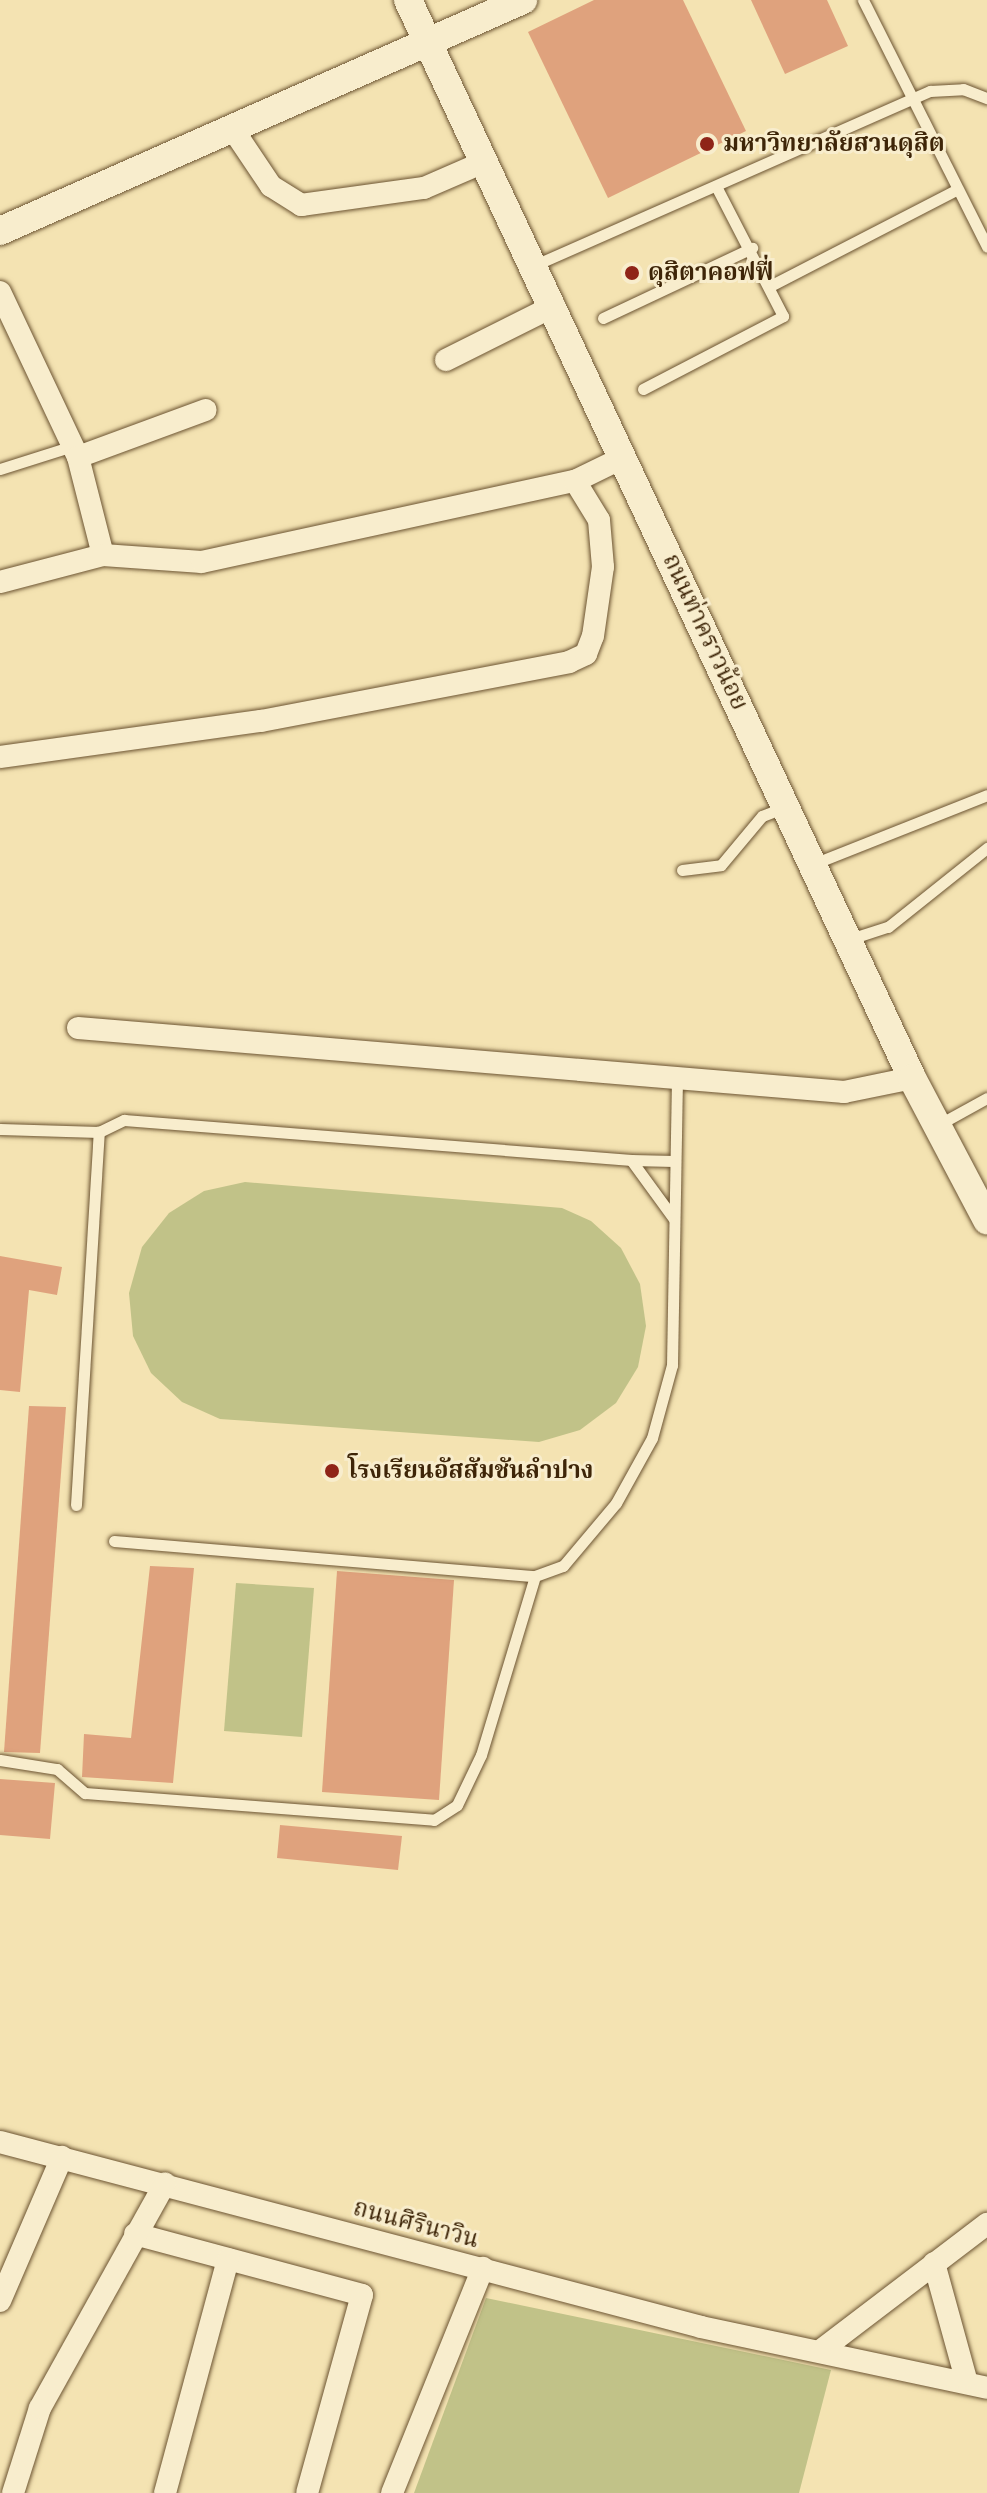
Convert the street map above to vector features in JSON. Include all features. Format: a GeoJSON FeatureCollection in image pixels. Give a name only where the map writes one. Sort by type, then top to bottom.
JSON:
{"type":"FeatureCollection","features":[{"type":"Feature","properties":{"kind":"street","name":"ถนนท่าคราวน้อย"},"geometry":{"type":"LineString","coordinates":[[408,0],[535,265],[912,1078],[987,1220]]}},
{"type":"Feature","properties":{"kind":"street"},"geometry":{"type":"LineString","coordinates":[[3,223],[232,128],[523,0]]}},
{"type":"Feature","properties":{"kind":"street"},"geometry":{"type":"LineString","coordinates":[[232,128],[271,186],[301,205],[424,188],[484,162]]}},
{"type":"Feature","properties":{"kind":"street"},"geometry":{"type":"LineString","coordinates":[[0,292],[76,452],[103,555]]}},
{"type":"Feature","properties":{"kind":"street"},"geometry":{"type":"LineString","coordinates":[[446,360],[554,306]]}},
{"type":"Feature","properties":{"kind":"street"},"geometry":{"type":"LineString","coordinates":[[76,452],[206,410]]}},
{"type":"Feature","properties":{"kind":"street"},"geometry":{"type":"LineString","coordinates":[[0,582],[103,555],[202,562],[575,481],[624,457]]}},
{"type":"Feature","properties":{"kind":"street"},"geometry":{"type":"LineString","coordinates":[[0,757],[261,721],[569,662],[586,654],[593,636],[603,567],[599,520],[575,481]]}},
{"type":"Feature","properties":{"kind":"street"},"geometry":{"type":"LineString","coordinates":[[78,1028],[844,1092],[912,1078]]}},
{"type":"Feature","properties":{"kind":"street","name":"ถนนศิรินาวิน"},"geometry":{"type":"LineString","coordinates":[[0,2142],[483,2268],[820,2351],[977,2383]]}},
{"type":"Feature","properties":{"kind":"street"},"geometry":{"type":"LineString","coordinates":[[0,2301],[62,2157]]}},
{"type":"Feature","properties":{"kind":"street"},"geometry":{"type":"LineString","coordinates":[[13,2493],[40,2408],[165,2183]]}},
{"type":"Feature","properties":{"kind":"street"},"geometry":{"type":"LineString","coordinates":[[820,2351],[987,2224]]}},
{"type":"Feature","properties":{"kind":"street"},"geometry":{"type":"LineString","coordinates":[[135,2234],[362,2295],[307,2493]]}},
{"type":"Feature","properties":{"kind":"street"},"geometry":{"type":"LineString","coordinates":[[165,2493],[228,2259]]}},
{"type":"Feature","properties":{"kind":"street","name":"ถนนศิรินาวิน"},"geometry":{"type":"LineString","coordinates":[[934,2263],[977,2383]]}},
{"type":"Feature","properties":{"kind":"street"},"geometry":{"type":"LineString","coordinates":[[392,2493],[483,2268]]}},
{"type":"Feature","properties":{"kind":"lane"},"geometry":{"type":"LineString","coordinates":[[863,0],[909,101],[987,247]]}},
{"type":"Feature","properties":{"kind":"lane"},"geometry":{"type":"LineString","coordinates":[[535,265],[909,101],[946,88],[987,98]]}},
{"type":"Feature","properties":{"kind":"lane"},"geometry":{"type":"LineString","coordinates":[[643,389],[783,316],[752,248],[716,186]]}},
{"type":"Feature","properties":{"kind":"lane"},"geometry":{"type":"LineString","coordinates":[[770,286],[956,190]]}},
{"type":"Feature","properties":{"kind":"lane"},"geometry":{"type":"LineString","coordinates":[[603,318],[752,248]]}},
{"type":"Feature","properties":{"kind":"lane"},"geometry":{"type":"LineString","coordinates":[[0,469],[76,452]]}},
{"type":"Feature","properties":{"kind":"lane"},"geometry":{"type":"LineString","coordinates":[[812,864],[987,795]]}},
{"type":"Feature","properties":{"kind":"lane"},"geometry":{"type":"LineString","coordinates":[[682,870],[721,865],[762,816],[786,807]]}},
{"type":"Feature","properties":{"kind":"lane"},"geometry":{"type":"LineString","coordinates":[[848,940],[888,927],[987,848]]}},
{"type":"Feature","properties":{"kind":"lane"},"geometry":{"type":"LineString","coordinates":[[114,1541],[535,1576],[563,1566],[599,1524],[652,1438],[672,1365],[677,1078]]}},
{"type":"Feature","properties":{"kind":"lane"},"geometry":{"type":"LineString","coordinates":[[937,1126],[987,1098]]}},
{"type":"Feature","properties":{"kind":"lane"},"geometry":{"type":"LineString","coordinates":[[0,1129],[99,1132],[124,1120],[674,1161]]}},
{"type":"Feature","properties":{"kind":"lane"},"geometry":{"type":"LineString","coordinates":[[76,1505],[99,1132]]}},
{"type":"Feature","properties":{"kind":"lane"},"geometry":{"type":"LineString","coordinates":[[631,1160],[675,1219]]}},
{"type":"Feature","properties":{"kind":"lane"},"geometry":{"type":"LineString","coordinates":[[0,1760],[57,1769],[85,1793],[434,1820],[457,1805],[481,1755],[535,1576]]}},
{"type":"Feature","properties":{"kind":"green space"},"geometry":{"type":"Polygon","coordinates":[[[245,1182],[562,1208],[591,1221],[621,1248],[640,1284],[646,1326],[638,1367],[616,1403],[580,1430],[539,1442],[220,1419],[182,1402],[151,1373],[133,1336],[129,1293],[142,1247],[169,1213],[204,1191],[245,1182]]]}},
{"type":"Feature","properties":{"kind":"green space"},"geometry":{"type":"Polygon","coordinates":[[[236,1583],[314,1588],[302,1737],[224,1731],[236,1583]]]}},
{"type":"Feature","properties":{"kind":"green space"},"geometry":{"type":"Polygon","coordinates":[[[486,2298],[831,2370],[799,2493],[414,2493],[486,2298]]]}},
{"type":"Feature","properties":{"kind":"building"},"geometry":{"type":"Polygon","coordinates":[[[594,0],[683,0],[746,131],[608,198],[528,32],[594,0]]]}},
{"type":"Feature","properties":{"kind":"building"},"geometry":{"type":"Polygon","coordinates":[[[751,0],[827,0],[848,46],[785,74],[751,0]]]}},
{"type":"Feature","properties":{"kind":"building"},"geometry":{"type":"Polygon","coordinates":[[[0,1256],[62,1267],[57,1295],[29,1290],[20,1392],[0,1390],[0,1256]]]}},
{"type":"Feature","properties":{"kind":"building"},"geometry":{"type":"Polygon","coordinates":[[[29,1406],[66,1407],[40,1753],[4,1752],[29,1406]]]}},
{"type":"Feature","properties":{"kind":"building"},"geometry":{"type":"Polygon","coordinates":[[[150,1566],[194,1568],[173,1783],[82,1777],[84,1734],[131,1738],[150,1566]]]}},
{"type":"Feature","properties":{"kind":"building"},"geometry":{"type":"Polygon","coordinates":[[[337,1571],[454,1580],[439,1800],[322,1792],[337,1571]]]}},
{"type":"Feature","properties":{"kind":"building"},"geometry":{"type":"Polygon","coordinates":[[[0,1779],[55,1783],[50,1839],[0,1835],[0,1779]]]}},
{"type":"Feature","properties":{"kind":"building"},"geometry":{"type":"Polygon","coordinates":[[[280,1825],[402,1836],[398,1870],[277,1858],[280,1825]]]}},
{"type":"Feature","properties":{"kind":"place","name":"มหาวิทยาลัยสวนดุสิต"},"geometry":{"type":"Point","coordinates":[707,144]}},
{"type":"Feature","properties":{"kind":"place","name":"ดุสิตาคอฟฟี่"},"geometry":{"type":"Point","coordinates":[632,273]}},
{"type":"Feature","properties":{"kind":"place","name":"โรงเรียนอัสสัมชันลำปาง"},"geometry":{"type":"Point","coordinates":[332,1471]}}]}
